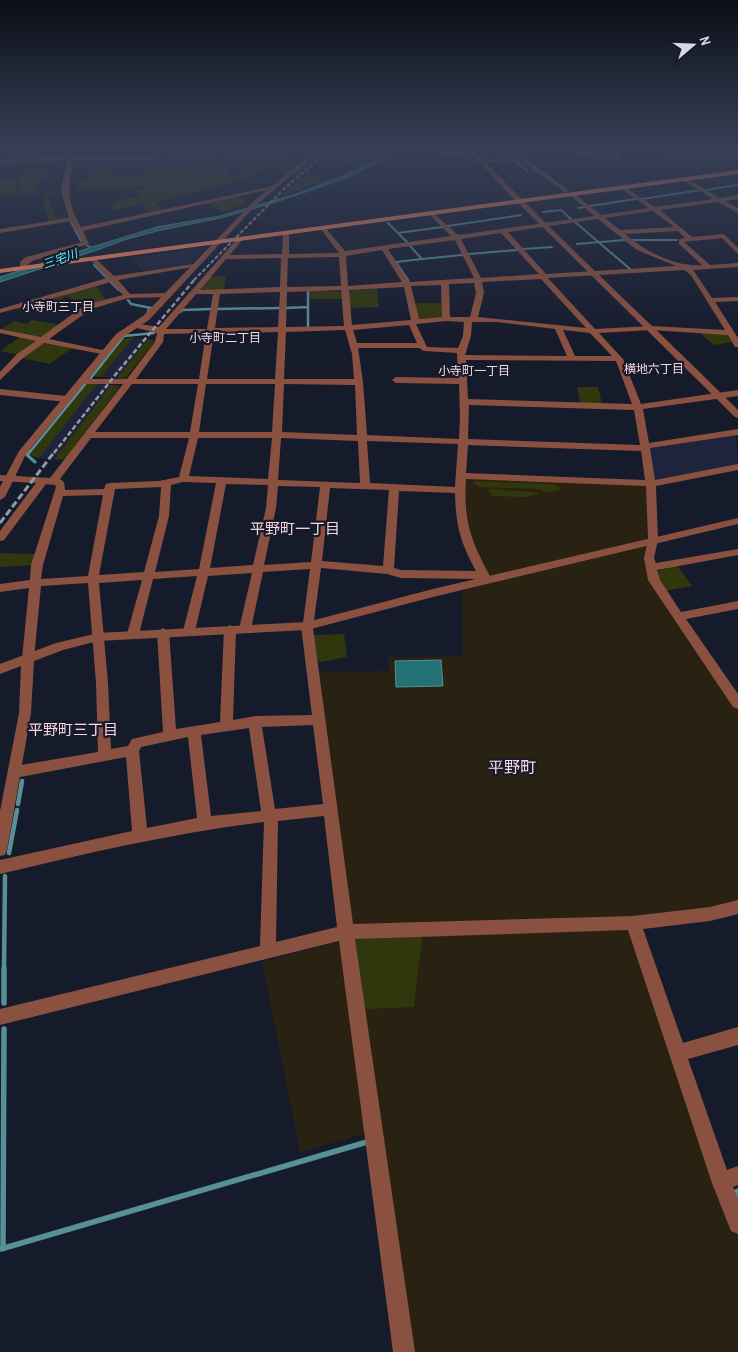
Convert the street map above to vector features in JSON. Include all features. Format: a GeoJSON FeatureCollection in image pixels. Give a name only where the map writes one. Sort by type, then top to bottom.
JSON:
{"type":"FeatureCollection","features":[{"type":"Feature","properties":{"kind":"main road"},"geometry":{"type":"LineString","coordinates":[[0,270],[26,263],[95,256],[443,210]]}},
{"type":"Feature","properties":{"kind":"main road"},"geometry":{"type":"LineString","coordinates":[[218,240],[240,239],[456,210]]}},
{"type":"Feature","properties":{"kind":"main road"},"geometry":{"type":"LineString","coordinates":[[0,270],[72,262],[95,256]]}},
{"type":"Feature","properties":{"kind":"street"},"geometry":{"type":"LineString","coordinates":[[26,263],[29,259],[87,243],[73,219],[70,210]]}},
{"type":"Feature","properties":{"kind":"street"},"geometry":{"type":"LineString","coordinates":[[79,230],[171,210]]}},
{"type":"Feature","properties":{"kind":"street"},"geometry":{"type":"LineString","coordinates":[[0,497],[4,478],[22,453],[104,353],[119,336],[146,318],[247,210]]}},
{"type":"Feature","properties":{"kind":"street"},"geometry":{"type":"LineString","coordinates":[[530,210],[738,415]]}},
{"type":"Feature","properties":{"kind":"street"},"geometry":{"type":"LineString","coordinates":[[592,210],[639,249],[686,268],[697,278],[737,343]]}},
{"type":"Feature","properties":{"kind":"street"},"geometry":{"type":"LineString","coordinates":[[0,311],[112,279],[196,263],[285,256],[342,254],[648,210]]}},
{"type":"Feature","properties":{"kind":"street"},"geometry":{"type":"LineString","coordinates":[[656,210],[690,239]]}},
{"type":"Feature","properties":{"kind":"street"},"geometry":{"type":"LineString","coordinates":[[432,214],[457,238],[478,281],[480,293],[476,299],[477,310],[470,320],[461,354],[465,416],[460,490],[463,530],[474,560],[485,578]]}},
{"type":"Feature","properties":{"kind":"street"},"geometry":{"type":"LineString","coordinates":[[0,231],[73,219]]}},
{"type":"Feature","properties":{"kind":"street"},"geometry":{"type":"LineString","coordinates":[[323,228],[342,254],[348,328],[359,382],[366,487]]}},
{"type":"Feature","properties":{"kind":"street"},"geometry":{"type":"LineString","coordinates":[[619,232],[680,229]]}},
{"type":"Feature","properties":{"kind":"street"},"geometry":{"type":"LineString","coordinates":[[503,231],[619,359],[638,407],[651,483],[652,540],[649,558],[654,580],[734,691],[738,704]]}},
{"type":"Feature","properties":{"kind":"street"},"geometry":{"type":"LineString","coordinates":[[245,628],[270,508],[277,435],[286,233]]}},
{"type":"Feature","properties":{"kind":"street"},"geometry":{"type":"LineString","coordinates":[[707,266],[681,243],[681,240],[738,235]]}},
{"type":"Feature","properties":{"kind":"street"},"geometry":{"type":"LineString","coordinates":[[724,236],[738,252]]}},
{"type":"Feature","properties":{"kind":"street"},"geometry":{"type":"LineString","coordinates":[[53,480],[159,342],[160,331],[240,239]]}},
{"type":"Feature","properties":{"kind":"street"},"geometry":{"type":"LineString","coordinates":[[384,248],[407,285],[413,322],[424,349],[461,354],[619,359]]}},
{"type":"Feature","properties":{"kind":"street"},"geometry":{"type":"LineString","coordinates":[[95,256],[112,279],[128,296]]}},
{"type":"Feature","properties":{"kind":"street"},"geometry":{"type":"LineString","coordinates":[[730,265],[738,274]]}},
{"type":"Feature","properties":{"kind":"street"},"geometry":{"type":"LineString","coordinates":[[0,377],[20,356],[88,307],[128,296],[407,285],[738,265]]}},
{"type":"Feature","properties":{"kind":"street"},"geometry":{"type":"LineString","coordinates":[[445,283],[446,319]]}},
{"type":"Feature","properties":{"kind":"street"},"geometry":{"type":"LineString","coordinates":[[184,479],[194,435],[217,292]]}},
{"type":"Feature","properties":{"kind":"street"},"geometry":{"type":"LineString","coordinates":[[710,300],[738,299]]}},
{"type":"Feature","properties":{"kind":"street"},"geometry":{"type":"LineString","coordinates":[[136,325],[160,331],[282,330],[348,328],[446,319],[594,331],[651,328],[730,333]]}},
{"type":"Feature","properties":{"kind":"street"},"geometry":{"type":"LineString","coordinates":[[558,327],[572,358]]}},
{"type":"Feature","properties":{"kind":"street"},"geometry":{"type":"LineString","coordinates":[[0,331],[104,353]]}},
{"type":"Feature","properties":{"kind":"street"},"geometry":{"type":"LineString","coordinates":[[353,346],[422,345]]}},
{"type":"Feature","properties":{"kind":"street"},"geometry":{"type":"LineString","coordinates":[[396,380],[462,380]]}},
{"type":"Feature","properties":{"kind":"street"},"geometry":{"type":"LineString","coordinates":[[82,381],[359,382]]}},
{"type":"Feature","properties":{"kind":"street"},"geometry":{"type":"LineString","coordinates":[[0,392],[66,399]]}},
{"type":"Feature","properties":{"kind":"street"},"geometry":{"type":"LineString","coordinates":[[464,402],[638,407],[738,393]]}},
{"type":"Feature","properties":{"kind":"street"},"geometry":{"type":"LineString","coordinates":[[88,435],[277,435],[645,447],[738,432]]}},
{"type":"Feature","properties":{"kind":"street"},"geometry":{"type":"LineString","coordinates":[[461,476],[651,483],[738,466]]}},
{"type":"Feature","properties":{"kind":"street"},"geometry":{"type":"LineString","coordinates":[[0,850],[25,713],[37,565],[61,487],[59,482],[53,480],[42,483],[4,478]]}},
{"type":"Feature","properties":{"kind":"street"},"geometry":{"type":"LineString","coordinates":[[105,756],[102,683],[92,580],[110,486],[159,484],[166,481],[184,479],[460,490]]}},
{"type":"Feature","properties":{"kind":"street"},"geometry":{"type":"LineString","coordinates":[[134,634],[164,516],[166,481]]}},
{"type":"Feature","properties":{"kind":"street"},"geometry":{"type":"LineString","coordinates":[[189,631],[204,572],[221,481]]}},
{"type":"Feature","properties":{"kind":"street"},"geometry":{"type":"LineString","coordinates":[[0,538],[42,483]]}},
{"type":"Feature","properties":{"kind":"street"},"geometry":{"type":"LineString","coordinates":[[325,485],[308,625],[346,932],[404,1352]]}},
{"type":"Feature","properties":{"kind":"street"},"geometry":{"type":"LineString","coordinates":[[388,570],[394,488]]}},
{"type":"Feature","properties":{"kind":"street"},"geometry":{"type":"LineString","coordinates":[[59,493],[108,492]]}},
{"type":"Feature","properties":{"kind":"street"},"geometry":{"type":"LineString","coordinates":[[0,669],[60,646],[98,637],[308,625],[485,578],[738,521]]}},
{"type":"Feature","properties":{"kind":"street"},"geometry":{"type":"LineString","coordinates":[[652,567],[738,552]]}},
{"type":"Feature","properties":{"kind":"street"},"geometry":{"type":"LineString","coordinates":[[0,588],[35,583],[316,565],[388,570],[401,574],[485,578]]}},
{"type":"Feature","properties":{"kind":"street"},"geometry":{"type":"LineString","coordinates":[[679,616],[738,606]]}},
{"type":"Feature","properties":{"kind":"street"},"geometry":{"type":"LineString","coordinates":[[226,724],[230,629]]}},
{"type":"Feature","properties":{"kind":"street"},"geometry":{"type":"LineString","coordinates":[[163,632],[170,736]]}},
{"type":"Feature","properties":{"kind":"street"},"geometry":{"type":"LineString","coordinates":[[140,834],[132,751],[137,743],[226,724],[278,719],[319,720]]}},
{"type":"Feature","properties":{"kind":"street"},"geometry":{"type":"LineString","coordinates":[[255,721],[270,816],[268,951]]}},
{"type":"Feature","properties":{"kind":"street"},"geometry":{"type":"LineString","coordinates":[[194,731],[205,823]]}},
{"type":"Feature","properties":{"kind":"street"},"geometry":{"type":"LineString","coordinates":[[15,772],[132,751]]}},
{"type":"Feature","properties":{"kind":"street"},"geometry":{"type":"LineString","coordinates":[[0,867],[140,834],[205,823],[330,809]]}},
{"type":"Feature","properties":{"kind":"street"},"geometry":{"type":"LineString","coordinates":[[0,1017],[346,932],[633,923],[710,914],[738,907]]}},
{"type":"Feature","properties":{"kind":"street"},"geometry":{"type":"LineString","coordinates":[[633,923],[677,1053],[730,1179],[738,1224]]}},
{"type":"Feature","properties":{"kind":"street"},"geometry":{"type":"LineString","coordinates":[[677,1053],[738,1036]]}},
{"type":"Feature","properties":{"kind":"shaded area"},"geometry":{"type":"Polygon","coordinates":[[[45,210],[53,210],[55,216],[65,215],[67,219],[49,222],[45,210]]]}},
{"type":"Feature","properties":{"kind":"shaded area"},"geometry":{"type":"Polygon","coordinates":[[[146,210],[164,211],[150,214],[146,210]]]}},
{"type":"Feature","properties":{"kind":"shaded area"},"geometry":{"type":"Polygon","coordinates":[[[218,210],[229,210],[221,213],[218,210]]]}},
{"type":"Feature","properties":{"kind":"shaded area"},"geometry":{"type":"Polygon","coordinates":[[[205,248],[188,265],[143,271],[130,258],[205,248]]]}},
{"type":"Feature","properties":{"kind":"shaded area"},"geometry":{"type":"Polygon","coordinates":[[[226,276],[224,290],[203,290],[200,288],[210,277],[226,276]]]}},
{"type":"Feature","properties":{"kind":"shaded area"},"geometry":{"type":"Polygon","coordinates":[[[96,285],[106,301],[86,307],[66,296],[42,313],[15,309],[96,285]]]}},
{"type":"Feature","properties":{"kind":"shaded area"},"geometry":{"type":"Polygon","coordinates":[[[377,289],[379,307],[349,308],[348,293],[353,290],[377,289]]]}},
{"type":"Feature","properties":{"kind":"shaded area"},"geometry":{"type":"Polygon","coordinates":[[[310,291],[339,291],[343,293],[343,299],[309,299],[310,291]]]}},
{"type":"Feature","properties":{"kind":"shaded area"},"geometry":{"type":"Polygon","coordinates":[[[412,303],[443,303],[443,318],[417,319],[412,303]]]}},
{"type":"Feature","properties":{"kind":"shaded area"},"geometry":{"type":"Polygon","coordinates":[[[32,320],[60,325],[40,338],[1,329],[14,321],[27,324],[32,320]]]}},
{"type":"Feature","properties":{"kind":"shaded area"},"geometry":{"type":"Polygon","coordinates":[[[700,333],[727,334],[732,342],[714,345],[700,333]]]}},
{"type":"Feature","properties":{"kind":"shaded area"},"geometry":{"type":"Polygon","coordinates":[[[20,337],[36,341],[36,343],[19,355],[0,351],[20,337]]]}},
{"type":"Feature","properties":{"kind":"shaded area"},"geometry":{"type":"Polygon","coordinates":[[[134,337],[155,341],[125,379],[93,376],[124,339],[134,337]]]}},
{"type":"Feature","properties":{"kind":"shaded area"},"geometry":{"type":"Polygon","coordinates":[[[134,337],[101,377],[93,376],[124,339],[134,337]]]}},
{"type":"Feature","properties":{"kind":"shaded area"},"geometry":{"type":"Polygon","coordinates":[[[148,339],[155,341],[125,379],[117,378],[148,339]]]}},
{"type":"Feature","properties":{"kind":"shaded area"},"geometry":{"type":"Polygon","coordinates":[[[41,343],[72,348],[50,364],[21,358],[41,343]]]}},
{"type":"Feature","properties":{"kind":"shaded area"},"geometry":{"type":"Polygon","coordinates":[[[87,383],[120,386],[65,459],[39,458],[29,455],[87,383]]]}},
{"type":"Feature","properties":{"kind":"shaded area"},"geometry":{"type":"Polygon","coordinates":[[[87,383],[97,384],[39,458],[29,455],[87,383]]]}},
{"type":"Feature","properties":{"kind":"shaded area"},"geometry":{"type":"Polygon","coordinates":[[[111,385],[120,386],[65,459],[54,460],[111,385]]]}},
{"type":"Feature","properties":{"kind":"shaded area"},"geometry":{"type":"Polygon","coordinates":[[[577,387],[598,387],[602,404],[580,403],[577,387]]]}},
{"type":"Feature","properties":{"kind":"shaded area"},"geometry":{"type":"Polygon","coordinates":[[[736,434],[738,465],[657,481],[655,479],[650,449],[652,447],[736,434]]]}},
{"type":"Feature","properties":{"kind":"shaded area"},"geometry":{"type":"Polygon","coordinates":[[[464,480],[644,485],[647,487],[647,551],[651,580],[738,710],[738,901],[709,908],[626,919],[738,1233],[738,1352],[413,1352],[381,1129],[300,1152],[262,962],[335,943],[414,1006],[422,926],[356,928],[351,923],[317,672],[389,671],[388,657],[463,656],[462,591],[491,584],[466,534],[464,480]]]}},
{"type":"Feature","properties":{"kind":"shaded area"},"geometry":{"type":"Polygon","coordinates":[[[475,481],[552,484],[562,489],[546,493],[539,489],[480,487],[474,484],[475,481]]]}},
{"type":"Feature","properties":{"kind":"shaded area"},"geometry":{"type":"Polygon","coordinates":[[[488,490],[535,492],[539,494],[526,497],[493,496],[488,490]]]}},
{"type":"Feature","properties":{"kind":"shaded area"},"geometry":{"type":"Polygon","coordinates":[[[0,553],[35,554],[32,565],[0,567],[0,553]]]}},
{"type":"Feature","properties":{"kind":"shaded area"},"geometry":{"type":"Polygon","coordinates":[[[677,565],[692,586],[665,591],[655,572],[677,565]]]}},
{"type":"Feature","properties":{"kind":"shaded area"},"geometry":{"type":"Polygon","coordinates":[[[344,634],[347,657],[320,662],[316,659],[313,635],[344,634]]]}},
{"type":"Feature","properties":{"kind":"shaded area"},"geometry":{"type":"Polygon","coordinates":[[[361,936],[422,937],[414,1007],[364,1009],[353,942],[361,936]]]}},
{"type":"Feature","properties":{"kind":"water","name":"三宅川"},"geometry":{"type":"Polygon","coordinates":[[[240,210],[248,210],[124,240],[0,282],[0,277],[89,248],[86,245],[92,247],[157,227],[220,216],[240,210]]]}},
{"type":"Feature","properties":{"kind":"water"},"geometry":{"type":"Polygon","coordinates":[[[441,660],[443,686],[396,687],[395,661],[441,660]]]}},
{"type":"Feature","properties":{"kind":"waterway"},"geometry":{"type":"LineString","coordinates":[[543,212],[560,210]]}},
{"type":"Feature","properties":{"kind":"waterway"},"geometry":{"type":"LineString","coordinates":[[561,210],[572,220]]}},
{"type":"Feature","properties":{"kind":"waterway"},"geometry":{"type":"LineString","coordinates":[[448,226],[521,215]]}},
{"type":"Feature","properties":{"kind":"waterway"},"geometry":{"type":"LineString","coordinates":[[71,222],[81,241]]}},
{"type":"Feature","properties":{"kind":"waterway"},"geometry":{"type":"LineString","coordinates":[[575,222],[599,242]]}},
{"type":"Feature","properties":{"kind":"waterway"},"geometry":{"type":"LineString","coordinates":[[388,223],[398,233]]}},
{"type":"Feature","properties":{"kind":"waterway"},"geometry":{"type":"LineString","coordinates":[[398,233],[442,227]]}},
{"type":"Feature","properties":{"kind":"waterway"},"geometry":{"type":"LineString","coordinates":[[398,233],[408,243]]}},
{"type":"Feature","properties":{"kind":"waterway"},"geometry":{"type":"LineString","coordinates":[[599,242],[625,240]]}},
{"type":"Feature","properties":{"kind":"waterway"},"geometry":{"type":"LineString","coordinates":[[632,240],[677,240]]}},
{"type":"Feature","properties":{"kind":"waterway"},"geometry":{"type":"LineString","coordinates":[[577,244],[599,242]]}},
{"type":"Feature","properties":{"kind":"waterway"},"geometry":{"type":"LineString","coordinates":[[599,242],[630,269]]}},
{"type":"Feature","properties":{"kind":"waterway"},"geometry":{"type":"LineString","coordinates":[[410,246],[422,259]]}},
{"type":"Feature","properties":{"kind":"waterway"},"geometry":{"type":"LineString","coordinates":[[523,249],[552,247]]}},
{"type":"Feature","properties":{"kind":"waterway"},"geometry":{"type":"LineString","coordinates":[[469,254],[517,250]]}},
{"type":"Feature","properties":{"kind":"waterway"},"geometry":{"type":"LineString","coordinates":[[422,259],[462,255]]}},
{"type":"Feature","properties":{"kind":"waterway"},"geometry":{"type":"LineString","coordinates":[[408,280],[396,262],[422,259]]}},
{"type":"Feature","properties":{"kind":"waterway"},"geometry":{"type":"LineString","coordinates":[[94,265],[107,278]]}},
{"type":"Feature","properties":{"kind":"waterway"},"geometry":{"type":"LineString","coordinates":[[111,282],[119,290]]}},
{"type":"Feature","properties":{"kind":"waterway"},"geometry":{"type":"LineString","coordinates":[[308,291],[308,307]]}},
{"type":"Feature","properties":{"kind":"waterway"},"geometry":{"type":"LineString","coordinates":[[128,300],[131,304],[151,308],[148,311]]}},
{"type":"Feature","properties":{"kind":"waterway"},"geometry":{"type":"LineString","coordinates":[[285,308],[308,307]]}},
{"type":"Feature","properties":{"kind":"waterway"},"geometry":{"type":"LineString","coordinates":[[308,307],[308,327]]}},
{"type":"Feature","properties":{"kind":"waterway"},"geometry":{"type":"LineString","coordinates":[[217,309],[279,308]]}},
{"type":"Feature","properties":{"kind":"waterway"},"geometry":{"type":"LineString","coordinates":[[180,312],[182,310],[211,309]]}},
{"type":"Feature","properties":{"kind":"waterway"},"geometry":{"type":"LineString","coordinates":[[90,379],[124,336],[154,333]]}},
{"type":"Feature","properties":{"kind":"waterway"},"geometry":{"type":"LineString","coordinates":[[29,453],[86,383]]}},
{"type":"Feature","properties":{"kind":"waterway"},"geometry":{"type":"LineString","coordinates":[[30,451],[27,455],[35,462]]}},
{"type":"Feature","properties":{"kind":"waterway"},"geometry":{"type":"LineString","coordinates":[[18,804],[22,781]]}},
{"type":"Feature","properties":{"kind":"waterway"},"geometry":{"type":"LineString","coordinates":[[9,853],[17,810]]}},
{"type":"Feature","properties":{"kind":"waterway"},"geometry":{"type":"LineString","coordinates":[[4,971],[5,876]]}},
{"type":"Feature","properties":{"kind":"waterway"},"geometry":{"type":"LineString","coordinates":[[4,971],[4,1003]]}},
{"type":"Feature","properties":{"kind":"waterway"},"geometry":{"type":"LineString","coordinates":[[3,1248],[4,1029]]}},
{"type":"Feature","properties":{"kind":"waterway"},"geometry":{"type":"LineString","coordinates":[[1,1249],[367,1142]]}},
{"type":"Feature","properties":{"kind":"waterway"},"geometry":{"type":"LineString","coordinates":[[738,1191],[734,1193],[738,1203]]}},
{"type":"Feature","properties":{"kind":"railway"},"geometry":{"type":"LineString","coordinates":[[194,280],[263,210]]}},
{"type":"Feature","properties":{"kind":"railway"},"geometry":{"type":"LineString","coordinates":[[54,453],[116,374],[195,279]]}},
{"type":"Feature","properties":{"kind":"railway"},"geometry":{"type":"LineString","coordinates":[[0,523],[55,451]]}},
{"type":"Feature","properties":{"kind":"district","name":"小寺町三丁目"},"geometry":{"type":"Point","coordinates":[58,307]}},
{"type":"Feature","properties":{"kind":"district","name":"小寺町二丁目"},"geometry":{"type":"Point","coordinates":[225,338]}},
{"type":"Feature","properties":{"kind":"district","name":"横地六丁目"},"geometry":{"type":"Point","coordinates":[654,369]}},
{"type":"Feature","properties":{"kind":"district","name":"小寺町一丁目"},"geometry":{"type":"Point","coordinates":[474,371]}},
{"type":"Feature","properties":{"kind":"district","name":"平野町一丁目"},"geometry":{"type":"Point","coordinates":[295,528]}},
{"type":"Feature","properties":{"kind":"district","name":"平野町三丁目"},"geometry":{"type":"Point","coordinates":[73,729]}},
{"type":"Feature","properties":{"kind":"district","name":"平野町"},"geometry":{"type":"Point","coordinates":[512,767]}}]}
